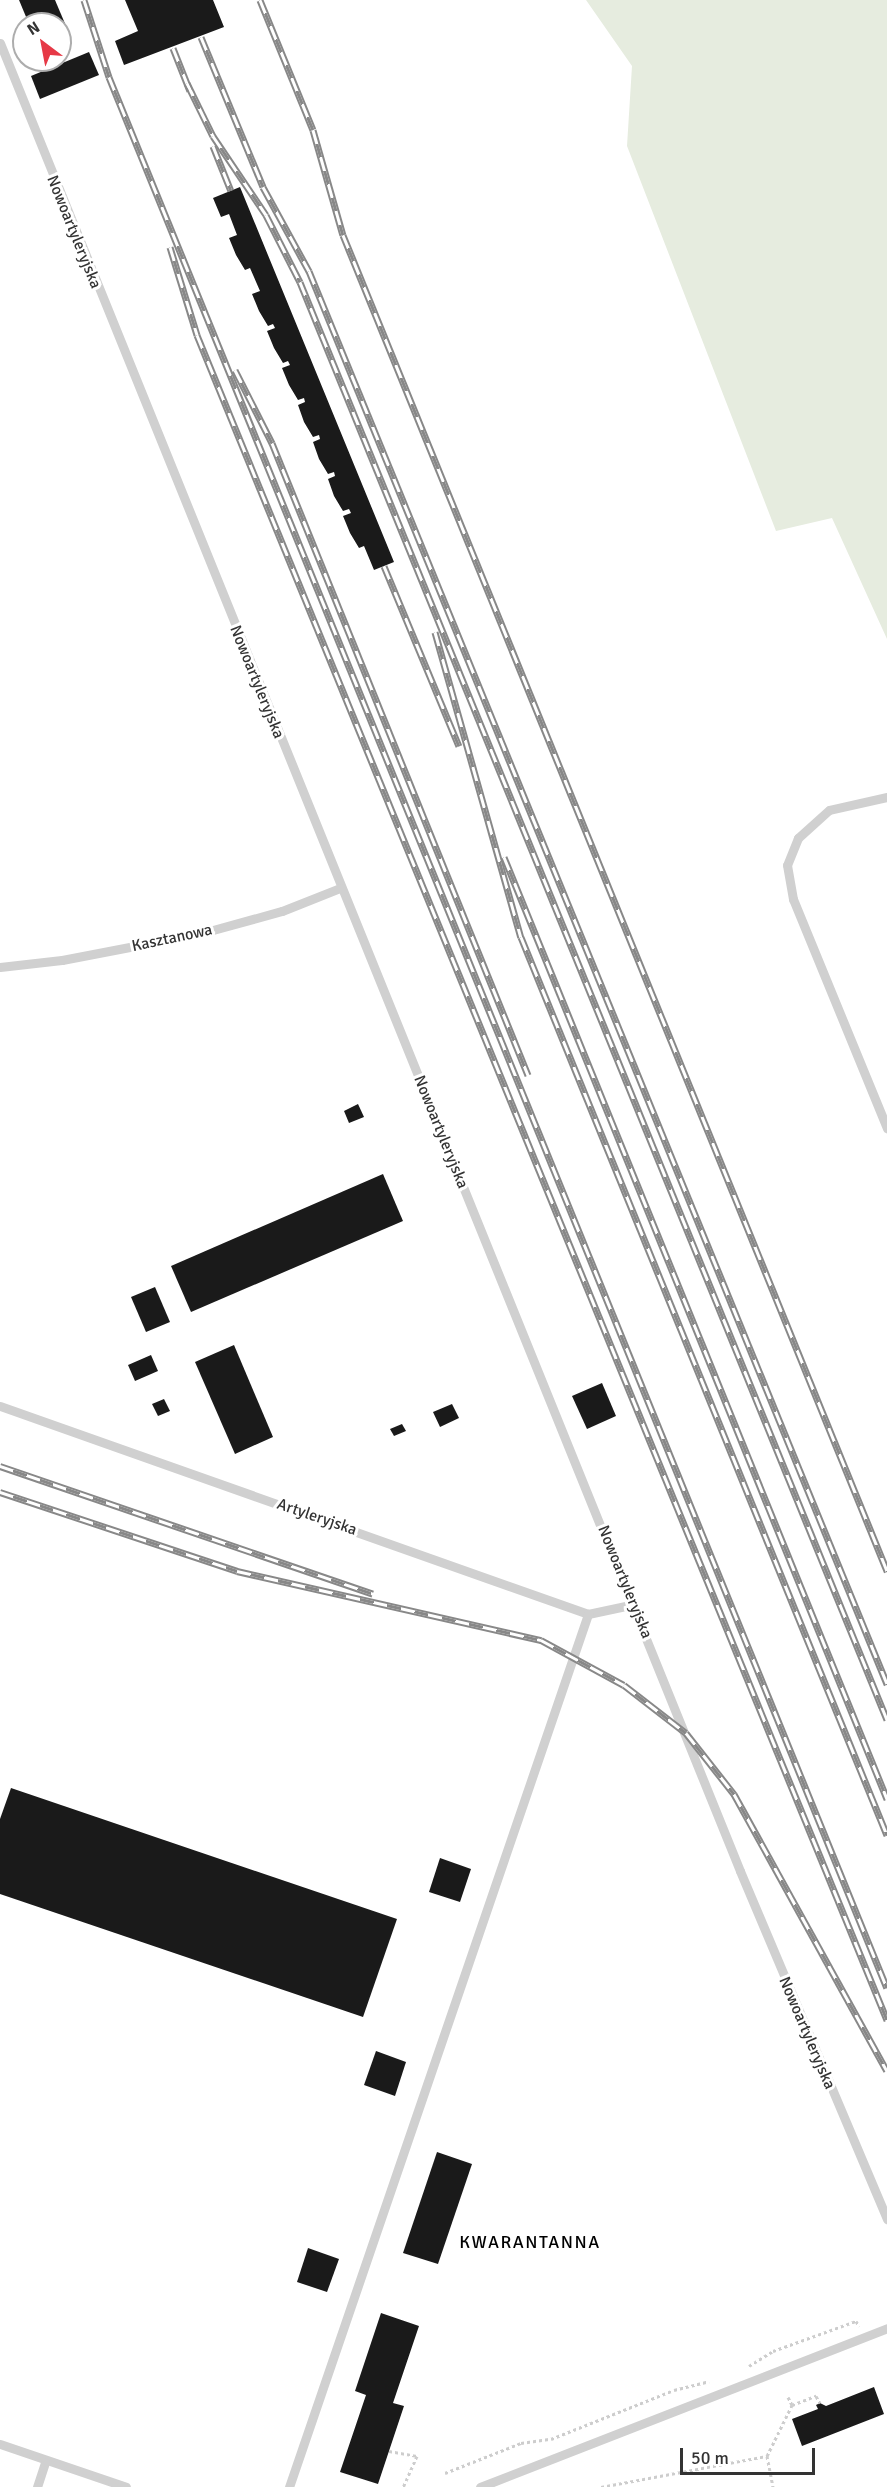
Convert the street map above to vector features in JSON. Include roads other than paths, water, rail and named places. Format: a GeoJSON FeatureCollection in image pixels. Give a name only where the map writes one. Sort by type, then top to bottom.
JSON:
{"type":"FeatureCollection","features":[{"type":"Feature","properties":{"kind":"lane","name":"Nowoartyleryjska"},"geometry":{"type":"LineString","coordinates":[[0,43],[340,888],[635,1604],[740,1870],[887,2219]]}},
{"type":"Feature","properties":{"kind":"lane"},"geometry":{"type":"LineString","coordinates":[[887,797],[829,810],[798,838],[787,865],[793,899],[887,1128]]}},
{"type":"Feature","properties":{"kind":"lane","name":"Kasztanowa"},"geometry":{"type":"LineString","coordinates":[[0,967],[62,960],[202,933],[282,911],[340,888]]}},
{"type":"Feature","properties":{"kind":"lane","name":"Artyleryjska"},"geometry":{"type":"LineString","coordinates":[[0,1406],[588,1614]]}},
{"type":"Feature","properties":{"kind":"lane"},"geometry":{"type":"LineString","coordinates":[[289,2487],[588,1614],[635,1604]]}},
{"type":"Feature","properties":{"kind":"lane"},"geometry":{"type":"LineString","coordinates":[[480,2487],[887,2328]]}},
{"type":"Feature","properties":{"kind":"lane"},"geometry":{"type":"LineString","coordinates":[[0,2444],[45,2462],[126,2487]]}},
{"type":"Feature","properties":{"kind":"lane"},"geometry":{"type":"LineString","coordinates":[[37,2487],[45,2462]]}},
{"type":"Feature","properties":{"kind":"railway"},"geometry":{"type":"LineString","coordinates":[[84,0],[109,77],[887,1988]]}},
{"type":"Feature","properties":{"kind":"railway"},"geometry":{"type":"LineString","coordinates":[[260,0],[313,130],[343,235],[887,1571]]}},
{"type":"Feature","properties":{"kind":"railway"},"geometry":{"type":"LineString","coordinates":[[201,37],[263,187],[309,271],[887,1684]]}},
{"type":"Feature","properties":{"kind":"railway"},"geometry":{"type":"LineString","coordinates":[[173,48],[190,91]]}},
{"type":"Feature","properties":{"kind":"railway"},"geometry":{"type":"LineString","coordinates":[[187,83],[213,136],[266,215],[300,282],[887,1720]]}},
{"type":"Feature","properties":{"kind":"railway"},"geometry":{"type":"LineString","coordinates":[[213,146],[231,191]]}},
{"type":"Feature","properties":{"kind":"railway"},"geometry":{"type":"LineString","coordinates":[[170,247],[197,335],[887,2020]]}},
{"type":"Feature","properties":{"kind":"railway"},"geometry":{"type":"LineString","coordinates":[[235,370],[272,443],[528,1075]]}},
{"type":"Feature","properties":{"kind":"railway"},"geometry":{"type":"LineString","coordinates":[[384,566],[459,746]]}},
{"type":"Feature","properties":{"kind":"railway"},"geometry":{"type":"LineString","coordinates":[[435,632],[521,937],[887,1835]]}},
{"type":"Feature","properties":{"kind":"railway"},"geometry":{"type":"LineString","coordinates":[[504,857],[887,1799]]}},
{"type":"Feature","properties":{"kind":"railway"},"geometry":{"type":"LineString","coordinates":[[0,1466],[373,1594]]}},
{"type":"Feature","properties":{"kind":"railway"},"geometry":{"type":"LineString","coordinates":[[0,1492],[237,1571],[541,1640],[624,1685],[686,1733],[734,1794],[887,2071]]}},
{"type":"Feature","properties":{"kind":"district","name":"KWARANTANNA"},"geometry":{"type":"Point","coordinates":[530,2242]}}]}
